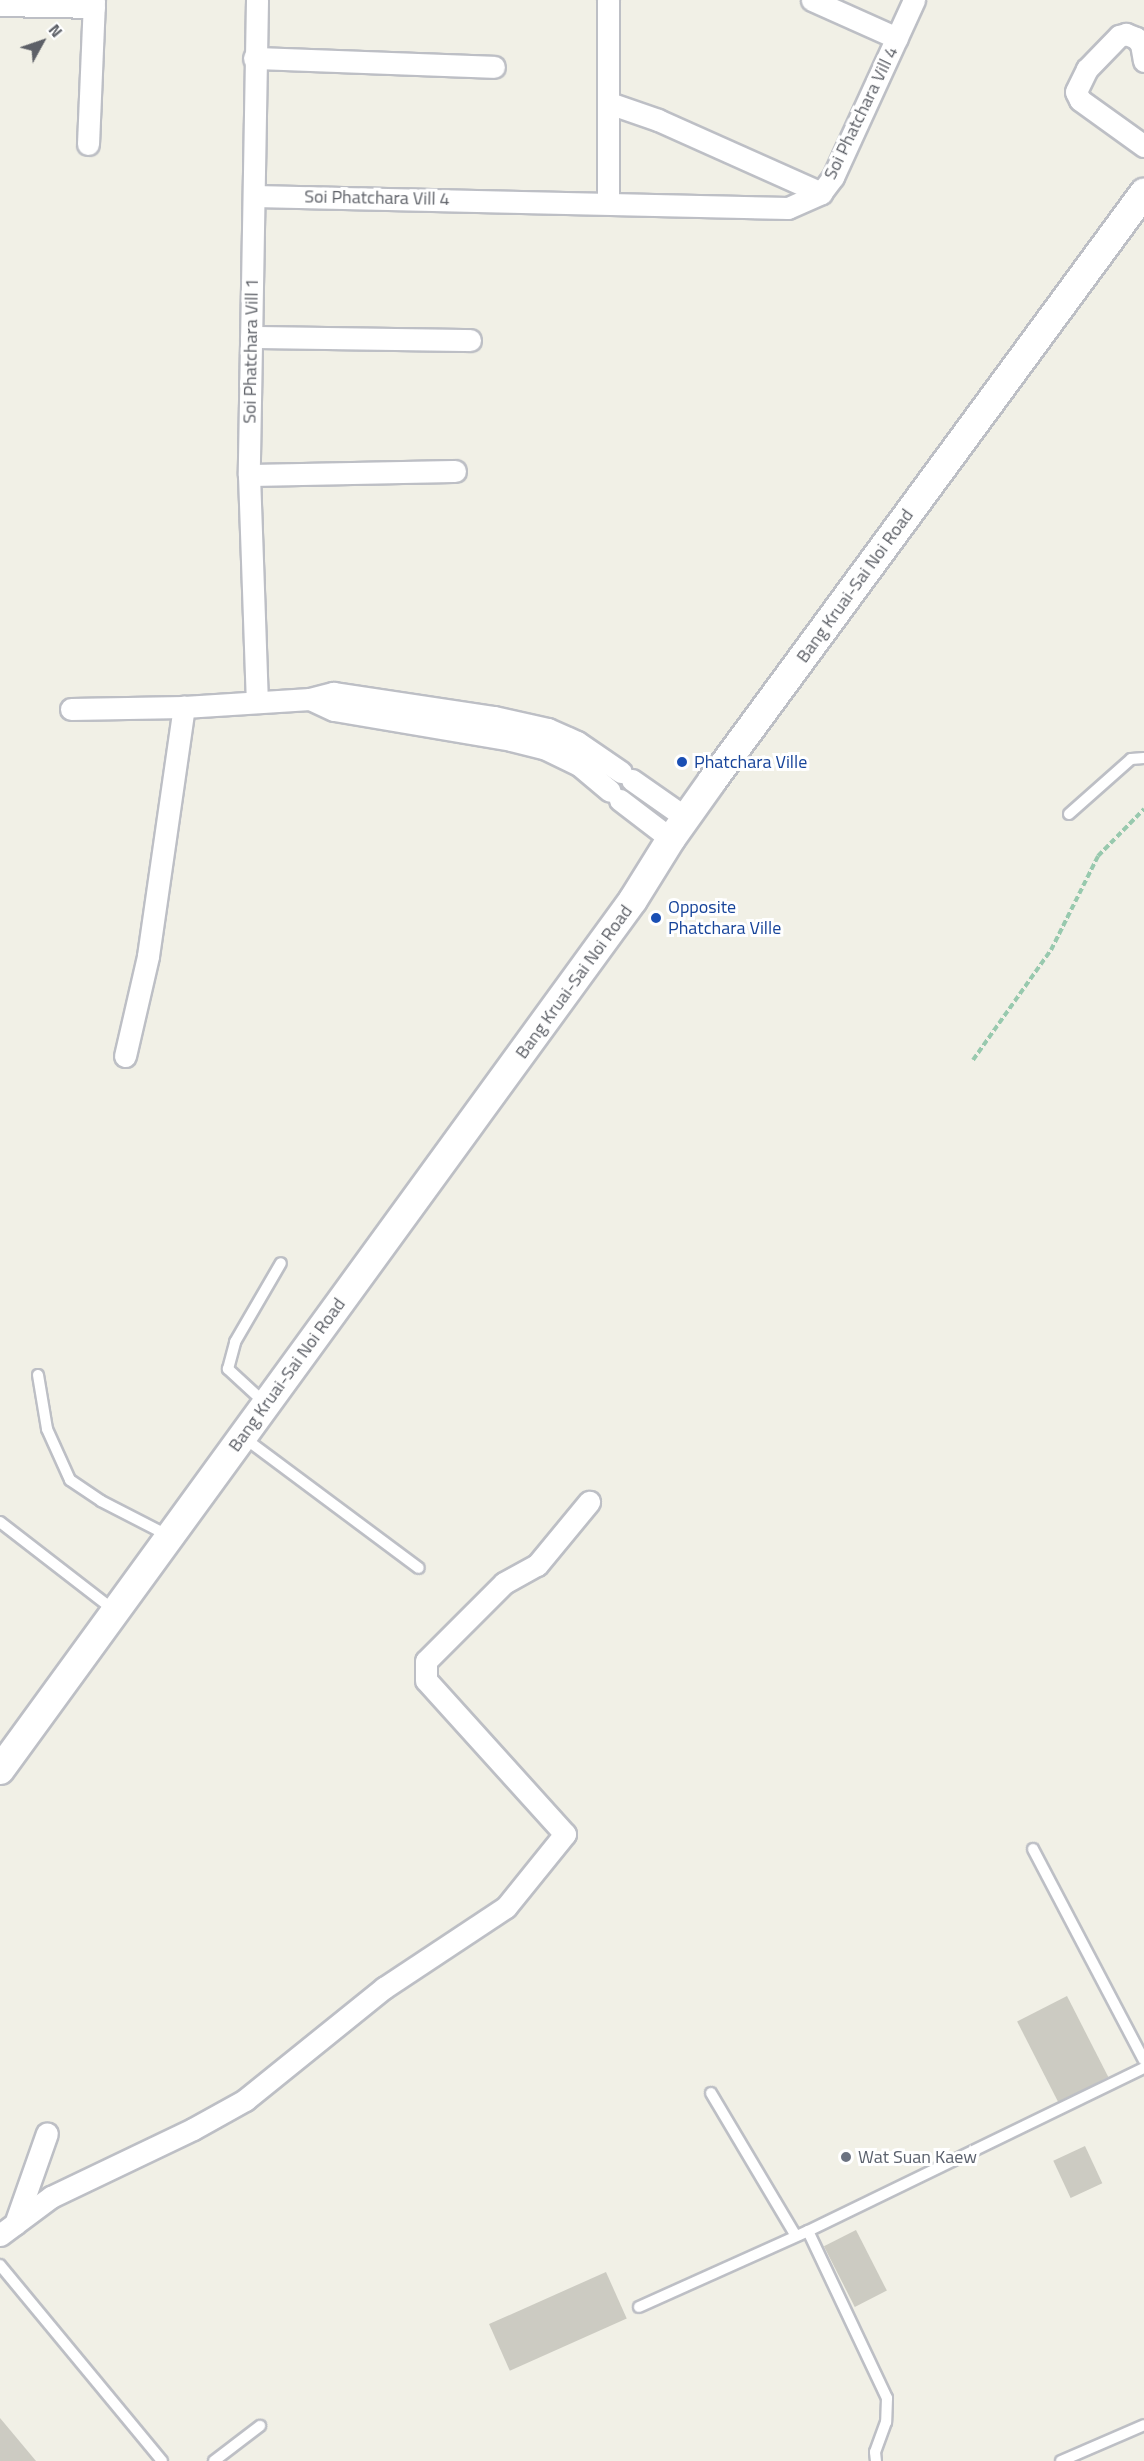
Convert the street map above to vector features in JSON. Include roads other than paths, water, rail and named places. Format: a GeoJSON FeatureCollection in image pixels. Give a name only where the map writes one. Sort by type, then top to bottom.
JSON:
{"type":"FeatureCollection","features":[{"type":"Feature","properties":{"kind":"main road","name":"Bang Kruai-Sai Noi Road"},"geometry":{"type":"LineString","coordinates":[[0,1770],[10,1744],[170,1537],[633,900],[678,828],[1144,193]]}},
{"type":"Feature","properties":{"kind":"street","name":"Soi Phatchara Vill 1"},"geometry":{"type":"LineString","coordinates":[[257,0],[254,58],[249,475],[257,701]]}},
{"type":"Feature","properties":{"kind":"street"},"geometry":{"type":"LineString","coordinates":[[608,0],[608,203]]}},
{"type":"Feature","properties":{"kind":"street"},"geometry":{"type":"LineString","coordinates":[[812,0],[897,38]]}},
{"type":"Feature","properties":{"kind":"street","name":"Soi Phatchara Vill 4"},"geometry":{"type":"LineString","coordinates":[[254,196],[788,208],[821,193],[833,177],[857,129],[914,0]]}},
{"type":"Feature","properties":{"kind":"street"},"geometry":{"type":"LineString","coordinates":[[0,5],[94,3],[88,144]]}},
{"type":"Feature","properties":{"kind":"street"},"geometry":{"type":"LineString","coordinates":[[1144,61],[1141,44],[1136,38],[1126,34],[1119,36],[1087,69],[1076,92],[1080,100],[1144,146]]}},
{"type":"Feature","properties":{"kind":"street"},"geometry":{"type":"LineString","coordinates":[[254,58],[494,67]]}},
{"type":"Feature","properties":{"kind":"street"},"geometry":{"type":"LineString","coordinates":[[609,103],[658,120],[821,193]]}},
{"type":"Feature","properties":{"kind":"street"},"geometry":{"type":"LineString","coordinates":[[251,337],[470,340]]}},
{"type":"Feature","properties":{"kind":"street"},"geometry":{"type":"LineString","coordinates":[[249,475],[455,471]]}},
{"type":"Feature","properties":{"kind":"street"},"geometry":{"type":"LineString","coordinates":[[71,709],[184,707],[310,699],[334,710],[511,740],[546,738],[577,742],[626,776],[678,828]]}},
{"type":"Feature","properties":{"kind":"street"},"geometry":{"type":"LineString","coordinates":[[126,1056],[148,956],[184,707]]}},
{"type":"Feature","properties":{"kind":"street"},"geometry":{"type":"LineString","coordinates":[[546,738],[615,796],[678,828]]}},
{"type":"Feature","properties":{"kind":"street"},"geometry":{"type":"LineString","coordinates":[[7,2229],[51,2197],[193,2129],[245,2100],[384,1988],[506,1907],[565,1834],[426,1680],[426,1661],[504,1583],[537,1565],[589,1502]]}},
{"type":"Feature","properties":{"kind":"street"},"geometry":{"type":"LineString","coordinates":[[7,2229],[47,2133]]}},
{"type":"Feature","properties":{"kind":"lane"},"geometry":{"type":"LineString","coordinates":[[1069,814],[1131,759],[1144,758]]}},
{"type":"Feature","properties":{"kind":"lane"},"geometry":{"type":"LineString","coordinates":[[266,1405],[228,1369],[235,1342],[281,1263]]}},
{"type":"Feature","properties":{"kind":"lane"},"geometry":{"type":"LineString","coordinates":[[38,1375],[47,1429],[70,1480],[100,1501],[170,1537]]}},
{"type":"Feature","properties":{"kind":"lane"},"geometry":{"type":"LineString","coordinates":[[242,1437],[419,1568]]}},
{"type":"Feature","properties":{"kind":"lane"},"geometry":{"type":"LineString","coordinates":[[0,1522],[115,1611]]}},
{"type":"Feature","properties":{"kind":"lane"},"geometry":{"type":"LineString","coordinates":[[1033,1849],[1144,2060]]}},
{"type":"Feature","properties":{"kind":"lane"},"geometry":{"type":"LineString","coordinates":[[639,2307],[808,2231],[1144,2068]]}},
{"type":"Feature","properties":{"kind":"lane"},"geometry":{"type":"LineString","coordinates":[[711,2093],[796,2236]]}},
{"type":"Feature","properties":{"kind":"lane"},"geometry":{"type":"LineString","coordinates":[[808,2231],[887,2398],[886,2422],[876,2446],[876,2461]]}},
{"type":"Feature","properties":{"kind":"lane"},"geometry":{"type":"LineString","coordinates":[[0,2265],[162,2461]]}},
{"type":"Feature","properties":{"kind":"lane"},"geometry":{"type":"LineString","coordinates":[[1061,2461],[1144,2425]]}},
{"type":"Feature","properties":{"kind":"lane"},"geometry":{"type":"LineString","coordinates":[[214,2461],[260,2426]]}},
{"type":"Feature","properties":{"kind":"place","name":"Phatchara Ville"},"geometry":{"type":"Point","coordinates":[682,762]}},
{"type":"Feature","properties":{"kind":"place","name":"Opposite Phatchara Ville"},"geometry":{"type":"Point","coordinates":[656,918]}},
{"type":"Feature","properties":{"kind":"place","name":"Wat Suan Kaew"},"geometry":{"type":"Point","coordinates":[846,2157]}}]}
